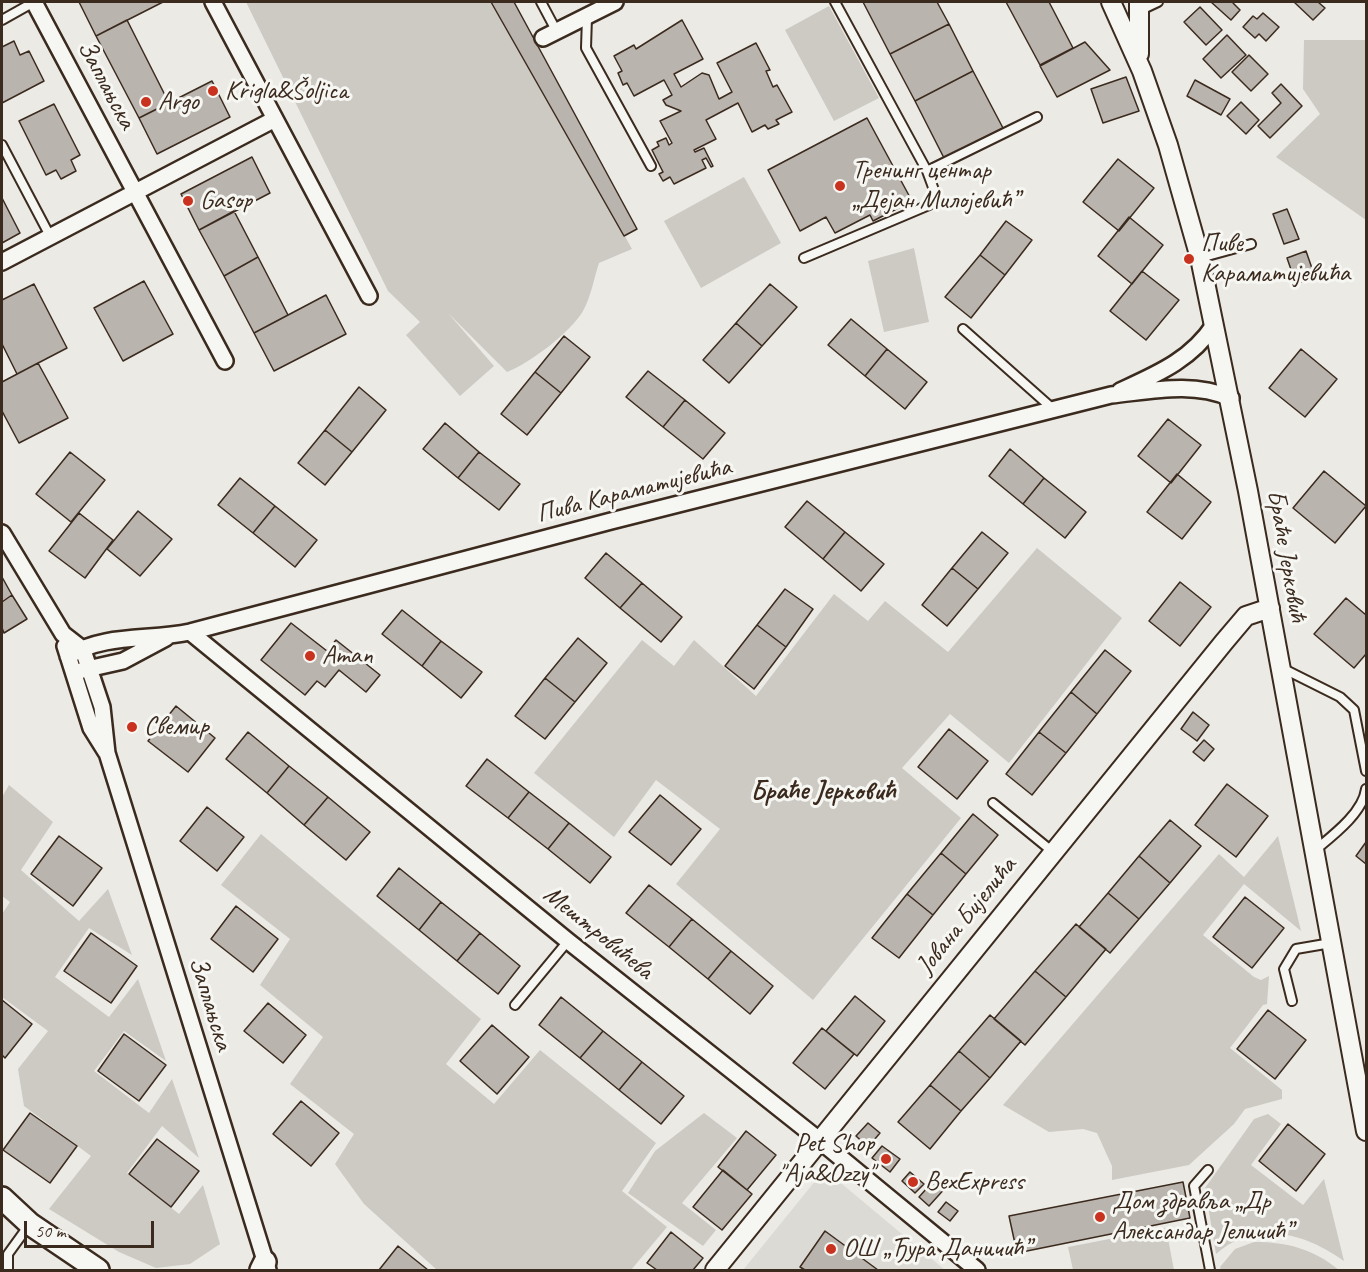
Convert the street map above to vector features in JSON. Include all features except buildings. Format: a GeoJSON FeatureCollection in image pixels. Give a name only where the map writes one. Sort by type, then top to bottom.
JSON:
{"type":"FeatureCollection","features":[{"type":"Feature","properties":{"kind":"main road"},"geometry":{"type":"LineString","coordinates":[[2,1198],[30,1224],[98,1270]]}},
{"type":"Feature","properties":{"kind":"street","name":"Заплањска"},"geometry":{"type":"LineString","coordinates":[[34,2],[225,362]]}},
{"type":"Feature","properties":{"kind":"street"},"geometry":{"type":"LineString","coordinates":[[213,2],[369,296]]}},
{"type":"Feature","properties":{"kind":"street"},"geometry":{"type":"LineString","coordinates":[[543,38],[615,2]]}},
{"type":"Feature","properties":{"kind":"street","name":"Браће Јерковић"},"geometry":{"type":"LineString","coordinates":[[1110,2],[1142,71],[1174,165],[1200,258],[1231,398],[1366,1131]]}},
{"type":"Feature","properties":{"kind":"street"},"geometry":{"type":"LineString","coordinates":[[1139,6],[1142,71]]}},
{"type":"Feature","properties":{"kind":"street"},"geometry":{"type":"LineString","coordinates":[[2,262],[275,119]]}},
{"type":"Feature","properties":{"kind":"street","name":"Пива Караматијевића"},"geometry":{"type":"LineString","coordinates":[[1111,395],[1183,358],[1204,340],[1214,325]]}},
{"type":"Feature","properties":{"kind":"street","name":"Пива Караматијевића"},"geometry":{"type":"LineString","coordinates":[[68,656],[81,648],[113,639],[169,637],[190,632],[308,599],[1111,395],[1190,388],[1214,391],[1231,398]]}},
{"type":"Feature","properties":{"kind":"street","name":"Заплањска"},"geometry":{"type":"LineString","coordinates":[[2,533],[63,634],[91,728],[107,753]]}},
{"type":"Feature","properties":{"kind":"street","name":"Јована Бијелића"},"geometry":{"type":"LineString","coordinates":[[715,1270],[1246,616],[1270,608]]}},
{"type":"Feature","properties":{"kind":"street","name":"Мештровићева"},"geometry":{"type":"LineString","coordinates":[[190,632],[568,941],[819,1140],[977,1270]]}},
{"type":"Feature","properties":{"kind":"street","name":"Заплањска"},"geometry":{"type":"LineString","coordinates":[[63,634],[81,648],[91,669],[105,726],[107,753],[264,1268]]}},
{"type":"Feature","properties":{"kind":"street","name":"Пива Караматијевића"},"geometry":{"type":"LineString","coordinates":[[73,671],[91,669],[123,660],[169,637]]}},
{"type":"Feature","properties":{"kind":"lane"},"geometry":{"type":"LineString","coordinates":[[2,20],[34,2]]}},
{"type":"Feature","properties":{"kind":"lane"},"geometry":{"type":"LineString","coordinates":[[541,2],[557,32]]}},
{"type":"Feature","properties":{"kind":"lane"},"geometry":{"type":"LineString","coordinates":[[804,258],[929,205],[933,190],[927,171],[835,2]]}},
{"type":"Feature","properties":{"kind":"lane"},"geometry":{"type":"LineString","coordinates":[[1139,6],[1158,2]]}},
{"type":"Feature","properties":{"kind":"lane"},"geometry":{"type":"LineString","coordinates":[[587,17],[586,48],[651,166]]}},
{"type":"Feature","properties":{"kind":"lane"},"geometry":{"type":"LineString","coordinates":[[927,171],[1037,117]]}},
{"type":"Feature","properties":{"kind":"lane"},"geometry":{"type":"LineString","coordinates":[[2,145],[50,236]]}},
{"type":"Feature","properties":{"kind":"lane"},"geometry":{"type":"LineString","coordinates":[[1200,258],[1251,244]]}},
{"type":"Feature","properties":{"kind":"lane"},"geometry":{"type":"LineString","coordinates":[[963,329],[1053,409]]}},
{"type":"Feature","properties":{"kind":"lane"},"geometry":{"type":"LineString","coordinates":[[1281,668],[1340,697],[1354,710],[1366,771]]}},
{"type":"Feature","properties":{"kind":"lane"},"geometry":{"type":"LineString","coordinates":[[1314,852],[1354,813],[1365,797],[1366,789]]}},
{"type":"Feature","properties":{"kind":"lane"},"geometry":{"type":"LineString","coordinates":[[993,803],[1053,852]]}},
{"type":"Feature","properties":{"kind":"lane"},"geometry":{"type":"LineString","coordinates":[[515,1005],[568,941]]}},
{"type":"Feature","properties":{"kind":"lane"},"geometry":{"type":"LineString","coordinates":[[1292,1001],[1284,969],[1296,949],[1331,943]]}},
{"type":"Feature","properties":{"kind":"lane"},"geometry":{"type":"LineString","coordinates":[[1208,1170],[1194,1186],[1210,1270]]}},
{"type":"Feature","properties":{"kind":"lane"},"geometry":{"type":"LineString","coordinates":[[8,1270],[9,1254],[30,1224]]}},
{"type":"Feature","properties":{"kind":"shaded area"},"geometry":{"type":"Polygon","coordinates":[[[246,2],[496,2],[632,249],[599,263],[586,306],[569,329],[538,355],[507,372],[448,313],[494,366],[460,396],[406,335],[420,322],[388,291],[246,2]]]}},
{"type":"Feature","properties":{"kind":"shaded area"},"geometry":{"type":"Polygon","coordinates":[[[829,6],[879,98],[834,121],[785,30],[829,6]]]}},
{"type":"Feature","properties":{"kind":"shaded area"},"geometry":{"type":"Polygon","coordinates":[[[1304,40],[1366,40],[1366,220],[1276,157],[1320,114],[1303,89],[1304,40]]]}},
{"type":"Feature","properties":{"kind":"shaded area"},"geometry":{"type":"Polygon","coordinates":[[[744,177],[781,243],[701,288],[664,221],[744,177]]]}},
{"type":"Feature","properties":{"kind":"shaded area"},"geometry":{"type":"Polygon","coordinates":[[[914,248],[929,322],[884,332],[868,261],[914,248]]]}},
{"type":"Feature","properties":{"kind":"shaded area"},"geometry":{"type":"Polygon","coordinates":[[[1037,548],[1122,618],[1009,763],[950,714],[902,768],[961,818],[813,1000],[676,884],[720,829],[656,780],[614,837],[534,773],[642,640],[674,666],[694,640],[756,696],[834,594],[868,621],[885,601],[948,652],[1037,548]]]}},
{"type":"Feature","properties":{"kind":"shaded area"},"geometry":{"type":"Polygon","coordinates":[[[9,785],[53,822],[21,870],[79,921],[108,889],[132,955],[89,928],[55,977],[109,1017],[138,979],[166,1061],[124,1031],[94,1071],[149,1113],[172,1079],[199,1158],[162,1126],[127,1173],[179,1214],[203,1185],[220,1244],[190,1264],[156,1268],[119,1252],[49,1209],[91,1156],[24,1106],[18,1069],[48,1031],[2,997],[2,914],[10,902],[2,896],[2,797],[9,785]]]}},
{"type":"Feature","properties":{"kind":"shaded area"},"geometry":{"type":"Polygon","coordinates":[[[261,834],[481,1019],[446,1064],[494,1104],[540,1050],[656,1143],[622,1191],[667,1227],[631,1270],[437,1270],[364,1204],[335,1164],[354,1134],[290,1084],[323,1037],[260,985],[290,939],[221,885],[261,834]]]}},
{"type":"Feature","properties":{"kind":"shaded area"},"geometry":{"type":"Polygon","coordinates":[[[1278,836],[1301,931],[1244,884],[1203,935],[1254,977],[1261,980],[1269,976],[1267,1004],[1263,1005],[1230,1048],[1282,1090],[1282,1099],[1245,1109],[1234,1124],[1189,1165],[1112,1180],[1112,1166],[1097,1133],[1083,1129],[1049,1132],[1003,1105],[1219,854],[1244,877],[1278,836]]]}},
{"type":"Feature","properties":{"kind":"shaded area"},"geometry":{"type":"Polygon","coordinates":[[[704,1113],[737,1138],[682,1203],[716,1230],[703,1246],[628,1193],[655,1151],[704,1113]]]}},
{"type":"Feature","properties":{"kind":"shaded area"},"geometry":{"type":"Polygon","coordinates":[[[1268,1114],[1281,1124],[1251,1165],[1303,1205],[1324,1179],[1344,1261],[1329,1251],[1297,1237],[1263,1233],[1247,1236],[1231,1243],[1216,1254],[1205,1188],[1254,1119],[1268,1114]]]}},
{"type":"Feature","properties":{"kind":"shaded area"},"geometry":{"type":"Polygon","coordinates":[[[816,1180],[842,1184],[945,1270],[743,1270],[816,1180]]]}},
{"type":"Feature","properties":{"kind":"shaded area"},"geometry":{"type":"Polygon","coordinates":[[[1166,1228],[1174,1270],[1073,1270],[1068,1247],[1166,1228]]]}},
{"type":"Feature","properties":{"kind":"shaded area"},"geometry":{"type":"Polygon","coordinates":[[[1254,1242],[1278,1243],[1300,1248],[1320,1257],[1339,1270],[1221,1270],[1220,1267],[1235,1249],[1254,1242]]]}},
{"type":"Feature","properties":{"kind":"place","name":"Krigla&Šoljica"},"geometry":{"type":"Point","coordinates":[213,91]}},
{"type":"Feature","properties":{"kind":"place","name":"Argo"},"geometry":{"type":"Point","coordinates":[146,102]}},
{"type":"Feature","properties":{"kind":"place","name":"Тренинг центар „Дејан Милојевић”"},"geometry":{"type":"Point","coordinates":[840,186]}},
{"type":"Feature","properties":{"kind":"place","name":"Gasop"},"geometry":{"type":"Point","coordinates":[188,201]}},
{"type":"Feature","properties":{"kind":"place","name":"Пиве Караматијевића"},"geometry":{"type":"Point","coordinates":[1189,259]}},
{"type":"Feature","properties":{"kind":"place","name":"Aman"},"geometry":{"type":"Point","coordinates":[310,656]}},
{"type":"Feature","properties":{"kind":"place","name":"Свемир"},"geometry":{"type":"Point","coordinates":[132,727]}},
{"type":"Feature","properties":{"kind":"place","name":"Pet Shop \"Aja&Ozzy\""},"geometry":{"type":"Point","coordinates":[886,1159]}},
{"type":"Feature","properties":{"kind":"place","name":"BexExpress"},"geometry":{"type":"Point","coordinates":[913,1182]}},
{"type":"Feature","properties":{"kind":"place","name":"Дом здравља „Др Александар Јеличић”"},"geometry":{"type":"Point","coordinates":[1100,1217]}},
{"type":"Feature","properties":{"kind":"place","name":"ОШ „Ђура Даничић”"},"geometry":{"type":"Point","coordinates":[831,1249]}},
{"type":"Feature","properties":{"kind":"district","name":"Браће Јерковић"},"geometry":{"type":"Point","coordinates":[823,792]}}]}
